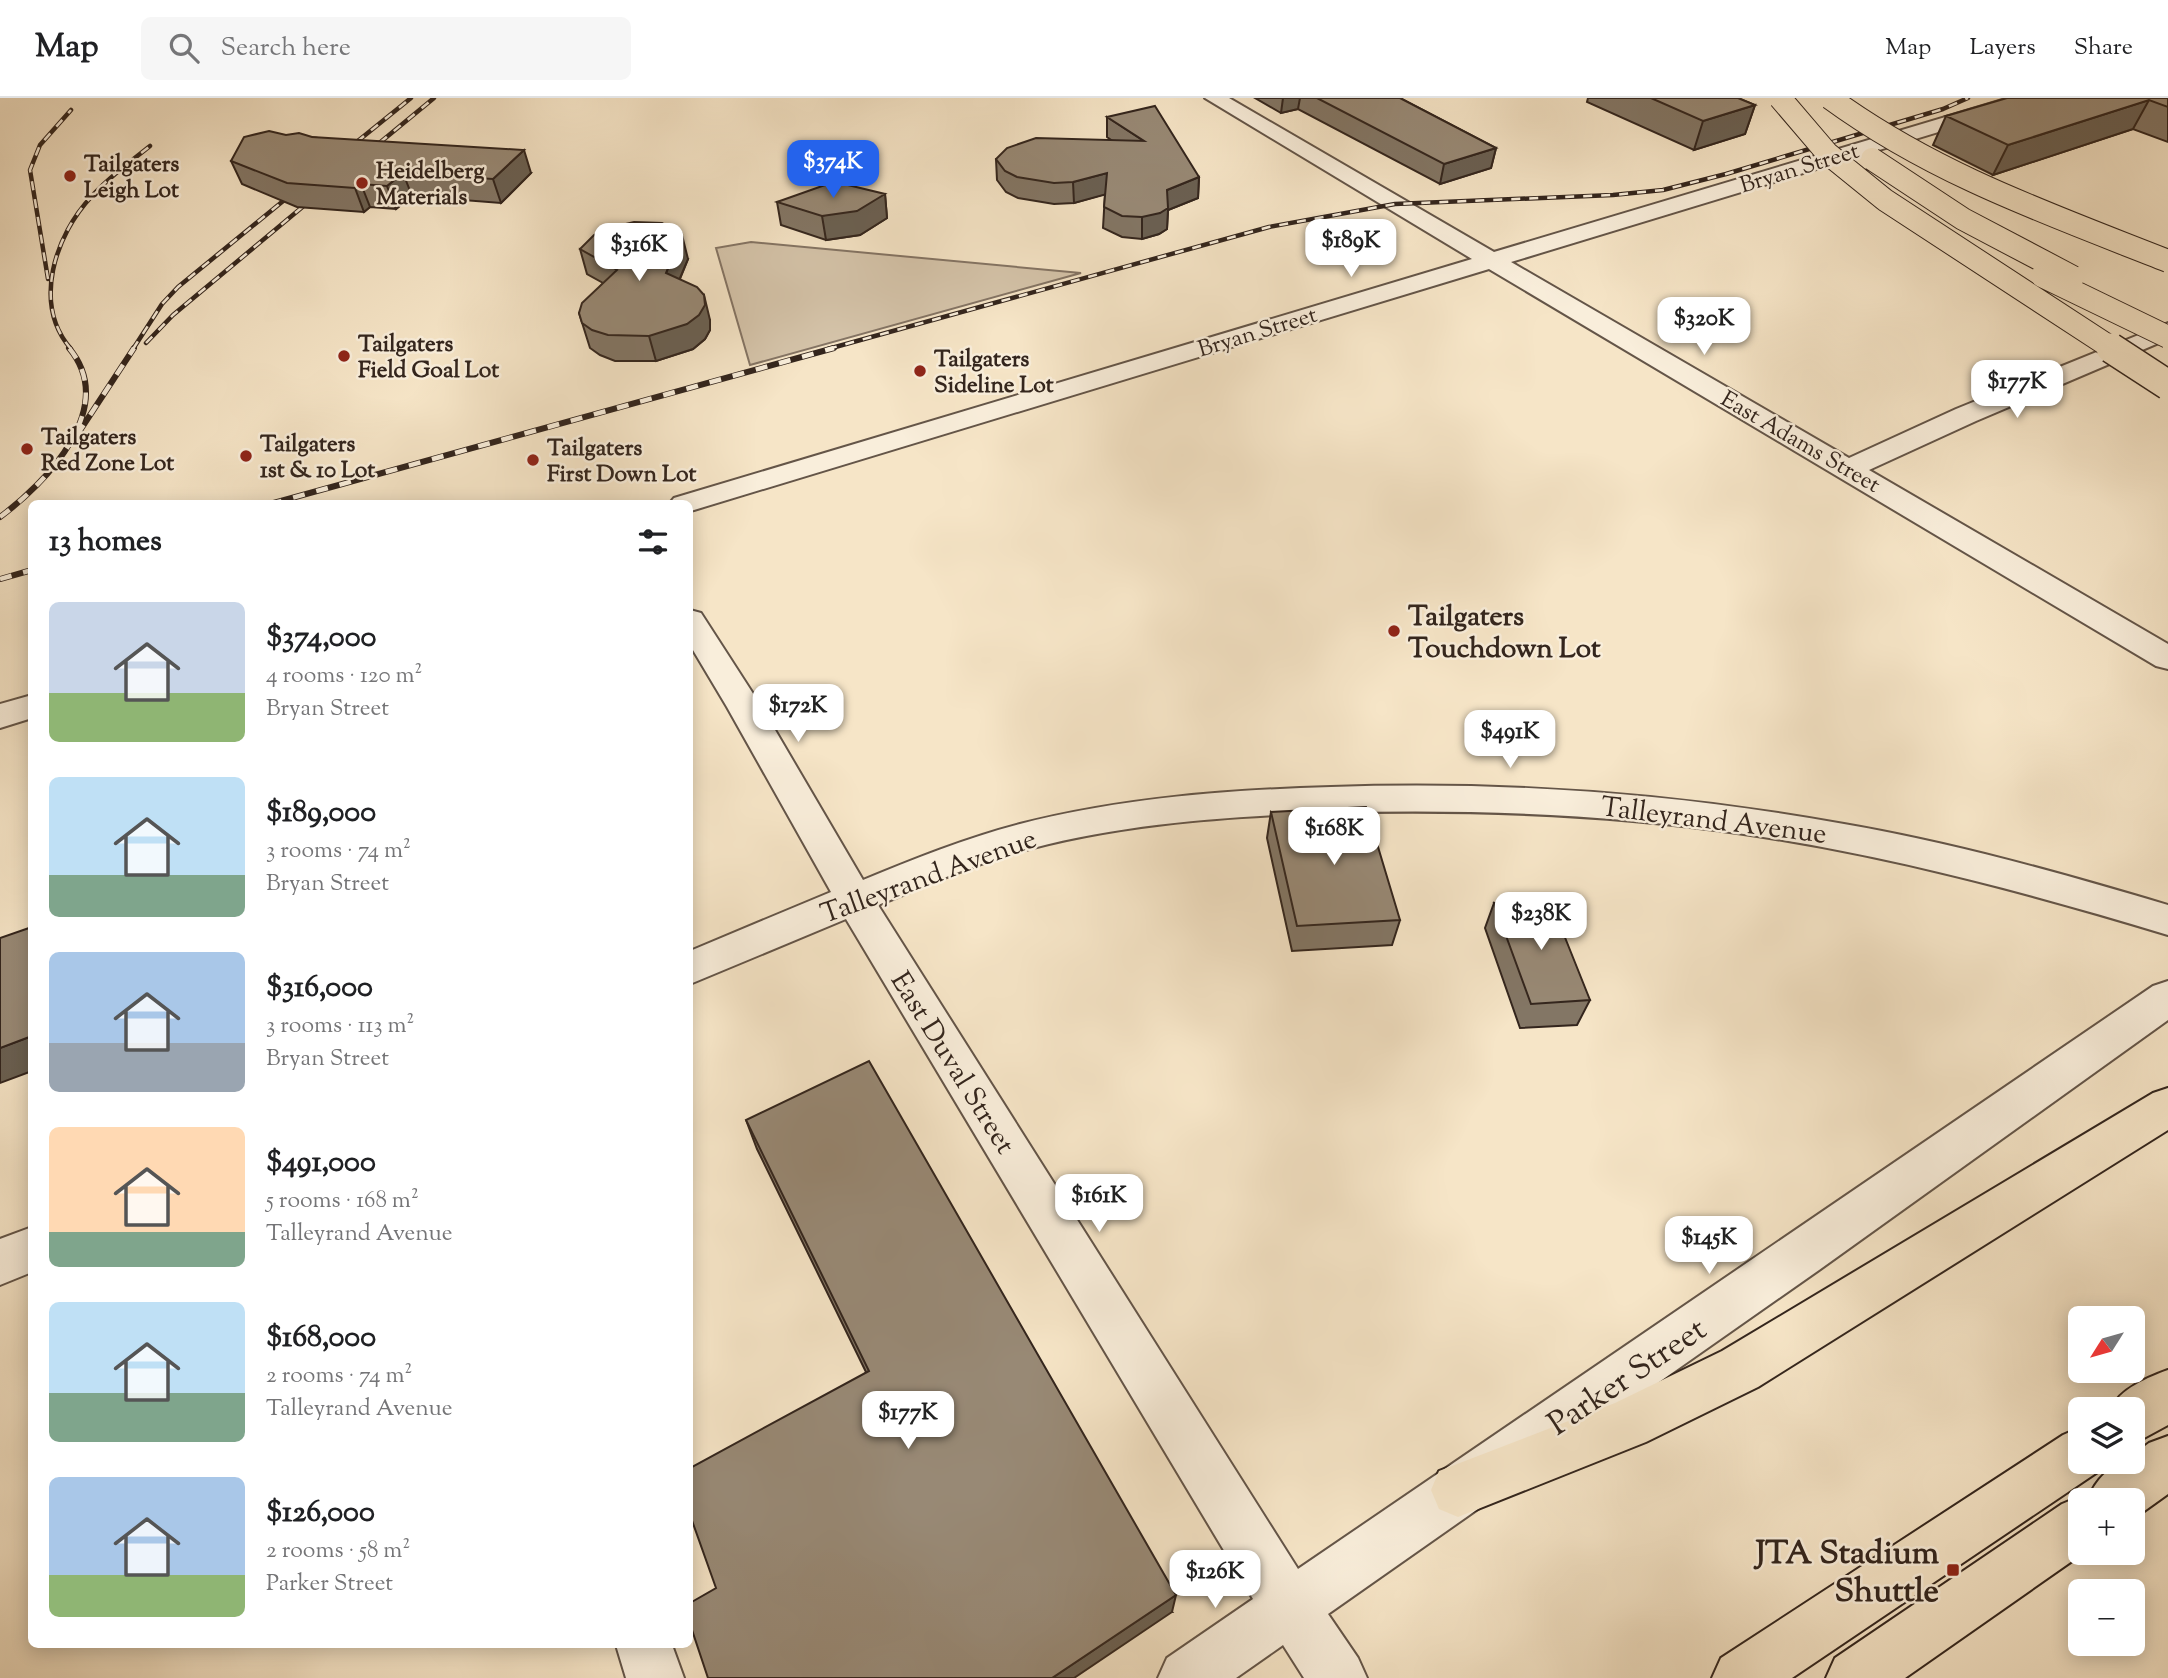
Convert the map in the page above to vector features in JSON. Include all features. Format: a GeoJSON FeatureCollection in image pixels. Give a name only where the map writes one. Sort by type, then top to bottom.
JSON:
{"type":"FeatureCollection","features":[{"type":"Feature","properties":{"kind":"highway"},"geometry":{"type":"LineString","coordinates":[[1780,98],[1846,156],[1929,213],[2038,274],[2168,337]]}},
{"type":"Feature","properties":{"kind":"highway"},"geometry":{"type":"LineString","coordinates":[[1780,98],[1827,153],[1885,200],[2168,386]]}},
{"type":"Feature","properties":{"kind":"highway"},"geometry":{"type":"LineString","coordinates":[[1801,98],[1872,158],[1964,219],[2060,271],[2168,319]]}},
{"type":"Feature","properties":{"kind":"highway"},"geometry":{"type":"LineString","coordinates":[[1830,98],[1888,138],[1955,173],[2168,261]]}},
{"type":"Feature","properties":{"kind":"highway"},"geometry":{"type":"LineString","coordinates":[[1458,1490],[1628,1424],[1728,1375],[2168,1107]]}},
{"type":"Feature","properties":{"kind":"highway"},"geometry":{"type":"LineString","coordinates":[[2145,1410],[2168,1395]]}},
{"type":"Feature","properties":{"kind":"highway"},"geometry":{"type":"LineString","coordinates":[[1741,1678],[2068,1462]]}},
{"type":"Feature","properties":{"kind":"highway"},"geometry":{"type":"LineString","coordinates":[[2131,1488],[2168,1462]]}},
{"type":"Feature","properties":{"kind":"highway"},"geometry":{"type":"LineString","coordinates":[[1855,1678],[2068,1531]]}},
{"type":"Feature","properties":{"kind":"street","name":"East Adams Street"},"geometry":{"type":"LineString","coordinates":[[1215,98],[2168,658]]}},
{"type":"Feature","properties":{"kind":"street","name":"Bryan Street"},"geometry":{"type":"LineString","coordinates":[[693,501],[2030,98]]}},
{"type":"Feature","properties":{"kind":"street"},"geometry":{"type":"LineString","coordinates":[[1849,469],[1966,415],[2168,330]]}},
{"type":"Feature","properties":{"kind":"street","name":"East Duval Street"},"geometry":{"type":"LineString","coordinates":[[693,625],[744,706],[854,899],[1289,1605],[1338,1678]]}},
{"type":"Feature","properties":{"kind":"street"},"geometry":{"type":"LineString","coordinates":[[0,716],[28,707]]}},
{"type":"Feature","properties":{"kind":"street","name":"Talleyrand Avenue"},"geometry":{"type":"LineString","coordinates":[[693,967],[950,860],[1022,837],[1134,815],[1233,804],[1406,797],[1550,800],[1764,822],[1956,859],[2061,887],[2168,920]]}},
{"type":"Feature","properties":{"kind":"street","name":"Parker Street"},"geometry":{"type":"LineString","coordinates":[[1186,1678],[2168,998]]}},
{"type":"Feature","properties":{"kind":"street"},"geometry":{"type":"LineString","coordinates":[[0,1262],[28,1251]]}},
{"type":"Feature","properties":{"kind":"street"},"geometry":{"type":"LineString","coordinates":[[645,1648],[655,1678]]}},
{"type":"Feature","properties":{"kind":"shaded area"},"geometry":{"type":"Polygon","coordinates":[[[751,242],[1081,273],[750,365],[716,248],[751,242]]]}},
{"type":"Feature","properties":{"kind":"building"},"geometry":{"type":"Polygon","coordinates":[[[1317,98],[1400,98],[1496,148],[1444,164],[1317,98]]]}},
{"type":"Feature","properties":{"kind":"building"},"geometry":{"type":"Polygon","coordinates":[[[1651,98],[1738,98],[1755,105],[1703,121],[1651,98]]]}},
{"type":"Feature","properties":{"kind":"building"},"geometry":{"type":"Polygon","coordinates":[[[2007,98],[2168,98],[2168,107],[2149,100],[2008,145],[1946,116],[2007,98]]]}},
{"type":"Feature","properties":{"kind":"building"},"geometry":{"type":"Polygon","coordinates":[[[1155,106],[1199,177],[1167,190],[1168,208],[1160,213],[1142,217],[1122,216],[1104,207],[1107,173],[1073,182],[1054,183],[1017,177],[1005,171],[996,159],[1007,148],[1036,138],[1144,141],[1107,117],[1155,106]]]}},
{"type":"Feature","properties":{"kind":"building"},"geometry":{"type":"Polygon","coordinates":[[[269,131],[286,135],[299,133],[312,137],[524,150],[493,179],[403,173],[387,186],[361,184],[355,188],[287,183],[231,161],[244,137],[269,131]]]}},
{"type":"Feature","properties":{"kind":"building"},"geometry":{"type":"Polygon","coordinates":[[[825,185],[848,185],[885,194],[857,211],[822,216],[777,202],[825,185]]]}},
{"type":"Feature","properties":{"kind":"building"},"geometry":{"type":"Polygon","coordinates":[[[634,222],[662,223],[682,235],[666,273],[697,287],[704,295],[705,305],[699,315],[687,324],[649,336],[608,335],[592,330],[582,323],[579,313],[582,303],[617,270],[580,249],[594,235],[605,229],[634,222]]]}},
{"type":"Feature","properties":{"kind":"building"},"geometry":{"type":"Polygon","coordinates":[[[1366,807],[1400,920],[1297,926],[1271,812],[1366,807]]]}},
{"type":"Feature","properties":{"kind":"building"},"geometry":{"type":"Polygon","coordinates":[[[1550,900],[1590,1000],[1531,1004],[1494,903],[1550,900]]]}},
{"type":"Feature","properties":{"kind":"building"},"geometry":{"type":"Polygon","coordinates":[[[28,928],[28,1038],[0,1048],[0,938],[28,928]]]}},
{"type":"Feature","properties":{"kind":"building"},"geometry":{"type":"Polygon","coordinates":[[[869,1061],[1176,1595],[1052,1678],[708,1678],[693,1633],[693,1601],[716,1588],[693,1523],[693,1466],[869,1371],[746,1120],[869,1061]]]}},
{"type":"Feature","properties":{"kind":"railway"},"geometry":{"type":"LineString","coordinates":[[343,153],[411,98]]}},
{"type":"Feature","properties":{"kind":"railway"},"geometry":{"type":"LineString","coordinates":[[366,154],[434,98]]}},
{"type":"Feature","properties":{"kind":"railway"},"geometry":{"type":"LineString","coordinates":[[828,349],[1269,227],[1395,204],[1613,195],[1663,190],[1726,174],[1943,109],[1968,98]]}},
{"type":"Feature","properties":{"kind":"railway"},"geometry":{"type":"LineString","coordinates":[[48,279],[30,170],[40,145],[71,110]]}},
{"type":"Feature","properties":{"kind":"railway"},"geometry":{"type":"LineString","coordinates":[[71,349],[59,331],[53,312],[53,270],[59,250],[68,230],[92,196],[150,146]]}},
{"type":"Feature","properties":{"kind":"railway"},"geometry":{"type":"LineString","coordinates":[[133,349],[162,304],[178,287],[299,188]]}},
{"type":"Feature","properties":{"kind":"railway"},"geometry":{"type":"LineString","coordinates":[[146,343],[173,315],[318,194]]}},
{"type":"Feature","properties":{"kind":"railway"},"geometry":{"type":"LineString","coordinates":[[0,517],[37,485],[55,464],[71,442],[81,419],[86,395],[82,371],[69,348]]}},
{"type":"Feature","properties":{"kind":"railway"},"geometry":{"type":"LineString","coordinates":[[77,435],[134,348]]}},
{"type":"Feature","properties":{"kind":"railway"},"geometry":{"type":"LineString","coordinates":[[284,500],[834,348]]}},
{"type":"Feature","properties":{"kind":"railway"},"geometry":{"type":"LineString","coordinates":[[0,579],[28,571]]}},
{"type":"Feature","properties":{"kind":"place","name":"Tailgaters Leigh Lot"},"geometry":{"type":"Point","coordinates":[70,176]}},
{"type":"Feature","properties":{"kind":"place","name":"Heidelberg Materials"},"geometry":{"type":"Point","coordinates":[362,183]}},
{"type":"Feature","properties":{"kind":"place","name":"Tailgaters Field Goal Lot"},"geometry":{"type":"Point","coordinates":[344,356]}},
{"type":"Feature","properties":{"kind":"place","name":"Tailgaters Sideline Lot"},"geometry":{"type":"Point","coordinates":[920,371]}},
{"type":"Feature","properties":{"kind":"place","name":"Tailgaters Red Zone Lot"},"geometry":{"type":"Point","coordinates":[27,449]}},
{"type":"Feature","properties":{"kind":"place","name":"Tailgaters 1st & 10 Lot"},"geometry":{"type":"Point","coordinates":[246,456]}},
{"type":"Feature","properties":{"kind":"place","name":"Tailgaters First Down Lot"},"geometry":{"type":"Point","coordinates":[533,460]}},
{"type":"Feature","properties":{"kind":"place","name":"Tailgaters Touchdown Lot"},"geometry":{"type":"Point","coordinates":[1394,631]}},
{"type":"Feature","properties":{"kind":"place","name":"JTA Stadium Shuttle"},"geometry":{"type":"Point","coordinates":[1953,1570]}}]}
